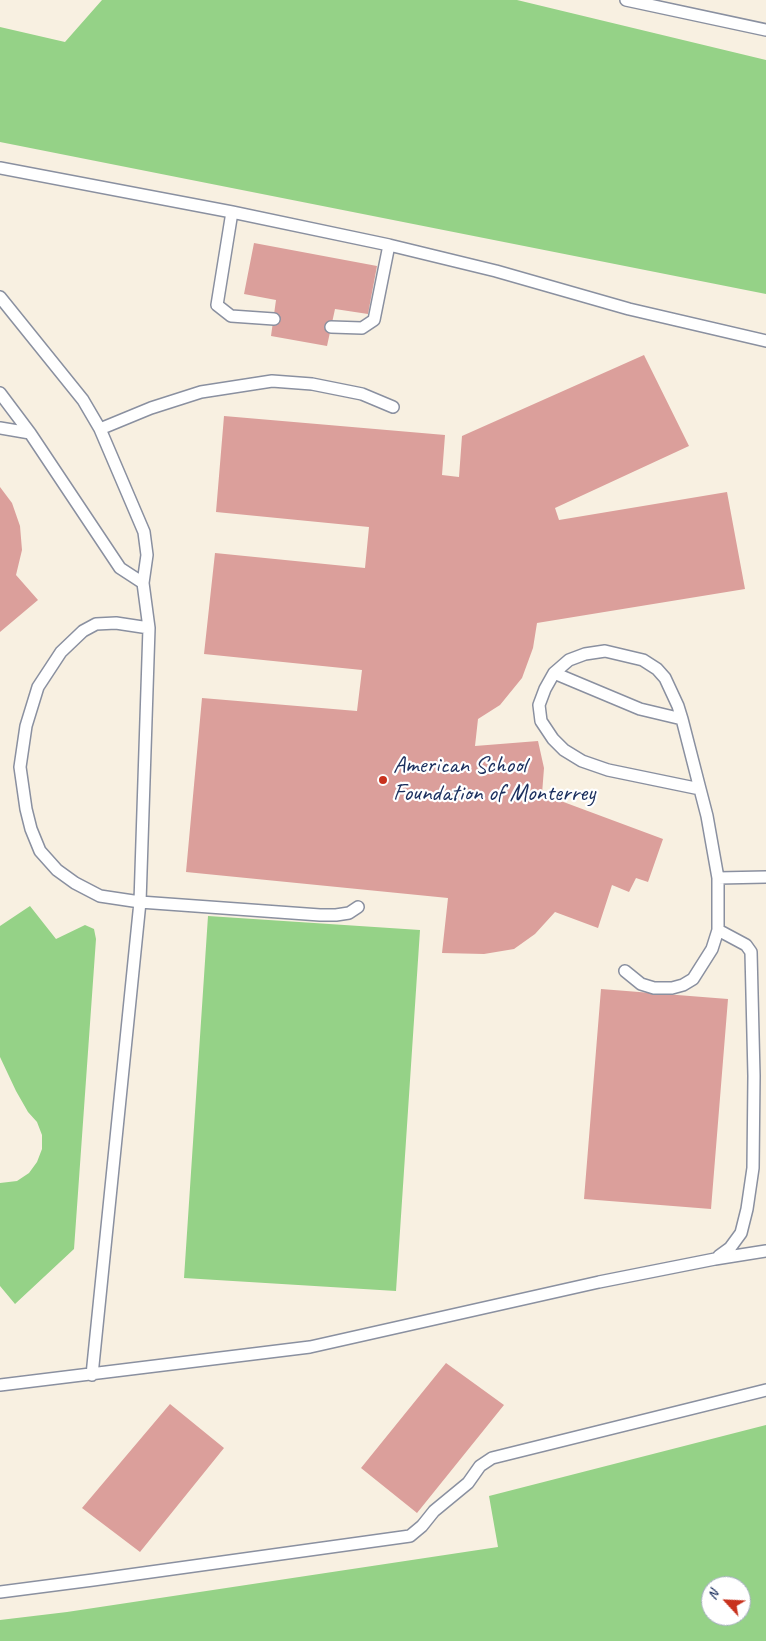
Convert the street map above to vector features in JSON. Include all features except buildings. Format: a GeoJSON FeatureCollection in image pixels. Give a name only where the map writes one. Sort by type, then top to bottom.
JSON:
{"type":"FeatureCollection","features":[{"type":"Feature","properties":{"kind":"lane"},"geometry":{"type":"LineString","coordinates":[[626,0],[766,30]]}},
{"type":"Feature","properties":{"kind":"lane"},"geometry":{"type":"LineString","coordinates":[[0,168],[232,212],[389,245],[496,271],[629,309],[766,340]]}},
{"type":"Feature","properties":{"kind":"lane"},"geometry":{"type":"LineString","coordinates":[[232,212],[217,305],[231,316],[274,319]]}},
{"type":"Feature","properties":{"kind":"lane"},"geometry":{"type":"LineString","coordinates":[[331,327],[362,328],[374,320],[389,245]]}},
{"type":"Feature","properties":{"kind":"lane"},"geometry":{"type":"LineString","coordinates":[[0,297],[83,400],[100,429],[144,532],[147,555],[143,583],[149,628],[140,902],[92,1375]]}},
{"type":"Feature","properties":{"kind":"lane"},"geometry":{"type":"LineString","coordinates":[[100,429],[151,408],[200,392],[272,381],[312,384],[362,394],[393,407]]}},
{"type":"Feature","properties":{"kind":"lane"},"geometry":{"type":"LineString","coordinates":[[0,393],[30,433],[120,568],[143,583]]}},
{"type":"Feature","properties":{"kind":"lane"},"geometry":{"type":"LineString","coordinates":[[0,428],[30,433]]}},
{"type":"Feature","properties":{"kind":"lane"},"geometry":{"type":"LineString","coordinates":[[149,628],[116,623],[96,624],[83,631],[62,652],[38,688],[26,726],[20,767],[26,808],[31,829],[40,851],[57,870],[100,896],[140,902],[336,915],[349,913],[358,907]]}},
{"type":"Feature","properties":{"kind":"lane"},"geometry":{"type":"LineString","coordinates":[[625,971],[641,984],[654,988],[672,988],[683,985],[693,979],[712,949],[718,930],[718,878],[707,816],[682,719],[678,706],[665,678],[657,669],[644,660],[605,650],[569,660],[554,673],[539,705],[541,722],[553,739],[564,750],[582,761],[608,770],[700,789]]}},
{"type":"Feature","properties":{"kind":"lane"},"geometry":{"type":"LineString","coordinates":[[554,673],[640,709],[682,719]]}},
{"type":"Feature","properties":{"kind":"lane"},"geometry":{"type":"LineString","coordinates":[[718,878],[766,877]]}},
{"type":"Feature","properties":{"kind":"lane"},"geometry":{"type":"LineString","coordinates":[[715,1259],[730,1248],[741,1233],[747,1210],[753,1168],[754,1076],[751,952],[746,945],[718,930]]}},
{"type":"Feature","properties":{"kind":"lane"},"geometry":{"type":"LineString","coordinates":[[0,1385],[310,1347],[599,1282],[715,1259],[766,1252]]}},
{"type":"Feature","properties":{"kind":"lane"},"geometry":{"type":"LineString","coordinates":[[0,1592],[410,1536],[434,1512],[468,1483],[480,1466],[492,1458],[766,1390]]}},
{"type":"Feature","properties":{"kind":"green space"},"geometry":{"type":"Polygon","coordinates":[[[102,0],[517,0],[766,60],[766,294],[0,142],[0,27],[65,42],[102,0]]]}},
{"type":"Feature","properties":{"kind":"green space"},"geometry":{"type":"Polygon","coordinates":[[[30,906],[56,939],[85,925],[94,929],[96,939],[74,1249],[15,1304],[0,1286],[0,1183],[17,1181],[29,1173],[37,1162],[42,1149],[42,1135],[37,1122],[28,1112],[16,1091],[0,1057],[0,926],[30,906]]]}},
{"type":"Feature","properties":{"kind":"green space"},"geometry":{"type":"Polygon","coordinates":[[[208,916],[420,930],[396,1291],[184,1278],[208,916]]]}},
{"type":"Feature","properties":{"kind":"green space"},"geometry":{"type":"Polygon","coordinates":[[[766,1425],[766,1641],[0,1641],[0,1620],[67,1612],[498,1547],[489,1496],[766,1425]]]}},
{"type":"Feature","properties":{"kind":"place","name":"American School Foundation of Monterrey"},"geometry":{"type":"Point","coordinates":[383,780]}}]}
